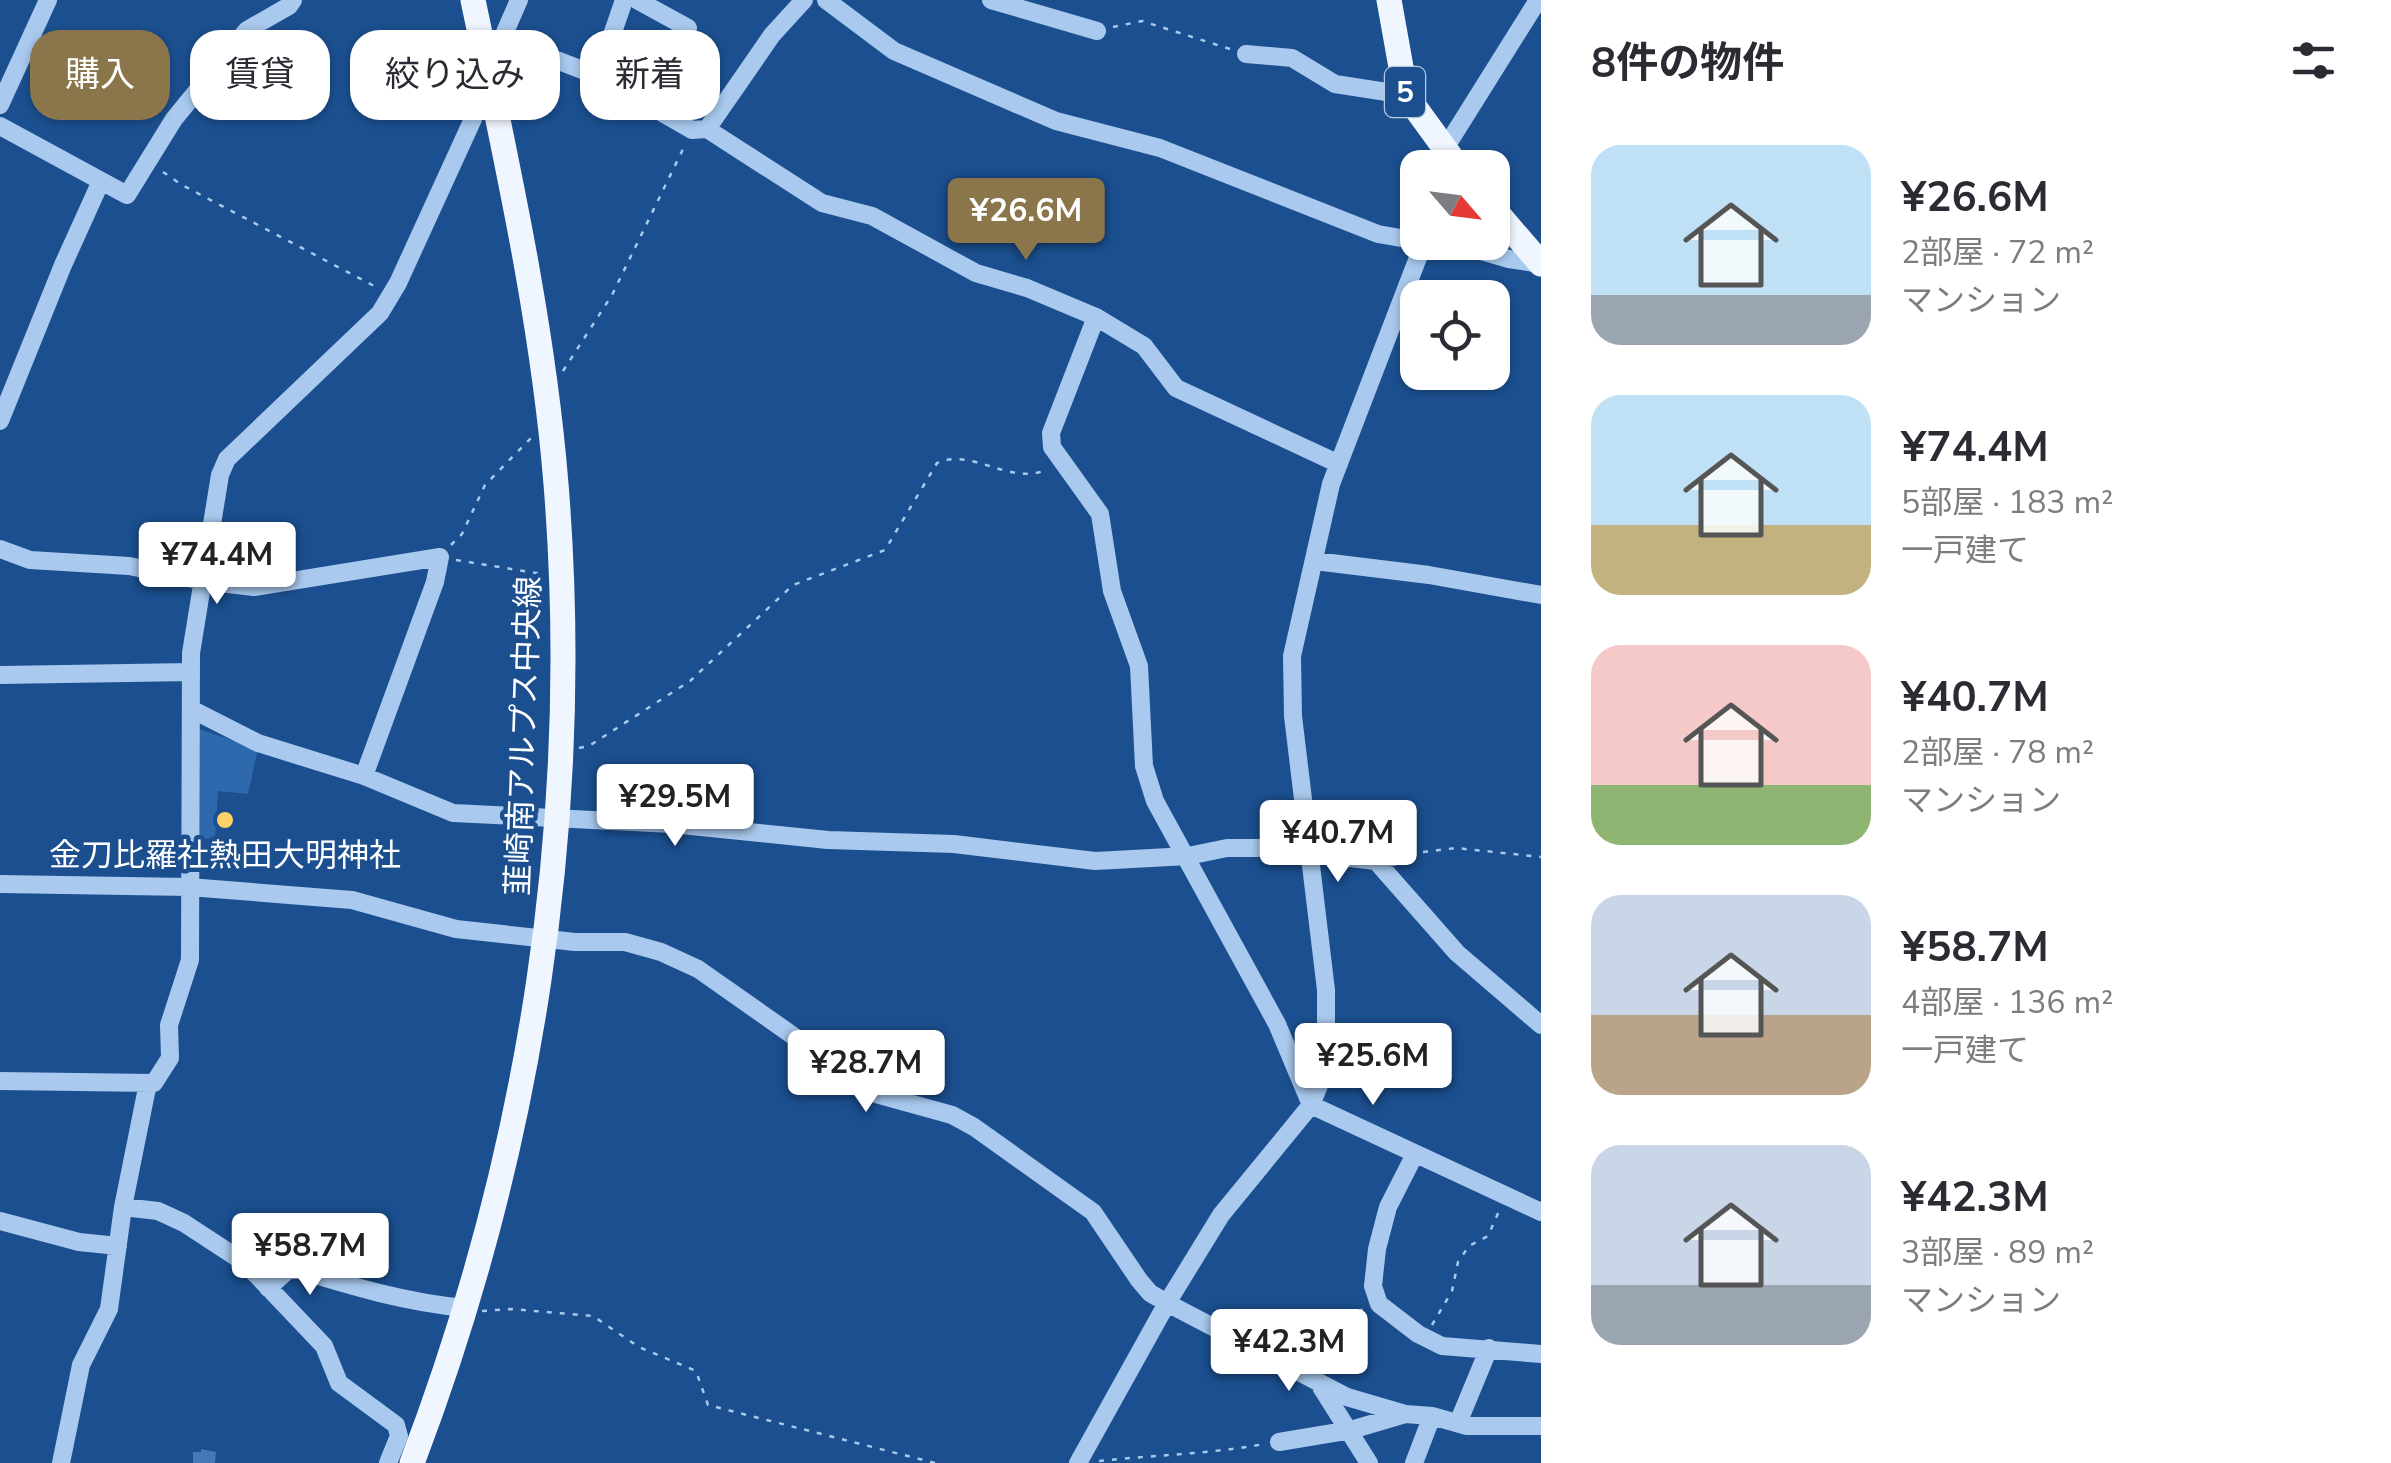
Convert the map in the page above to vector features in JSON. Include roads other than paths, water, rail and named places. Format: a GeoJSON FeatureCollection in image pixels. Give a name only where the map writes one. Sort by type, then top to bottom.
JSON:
{"type":"FeatureCollection","features":[{"type":"Feature","properties":{"kind":"main road","name":"韮崎南アルプス中央線"},"geometry":{"type":"LineString","coordinates":[[473,0],[486,30]]}},
{"type":"Feature","properties":{"kind":"main road","name":"5"},"geometry":{"type":"LineString","coordinates":[[1389,0],[1406,95],[1440,150]]}},
{"type":"Feature","properties":{"kind":"main road","name":"韮崎南アルプス中央線"},"geometry":{"type":"LineString","coordinates":[[412,1463],[466,1308],[496,1201],[524,1076],[547,938],[558,817],[562,575],[544,379],[504,120]]}},
{"type":"Feature","properties":{"kind":"main road"},"geometry":{"type":"LineString","coordinates":[[1510,228],[1541,264]]}},
{"type":"Feature","properties":{"kind":"street"},"geometry":{"type":"LineString","coordinates":[[0,105],[48,0]]}},
{"type":"Feature","properties":{"kind":"street"},"geometry":{"type":"LineString","coordinates":[[0,126],[127,194],[174,119],[248,30],[289,6],[292,0]]}},
{"type":"Feature","properties":{"kind":"street"},"geometry":{"type":"LineString","coordinates":[[502,30],[519,0]]}},
{"type":"Feature","properties":{"kind":"street"},"geometry":{"type":"LineString","coordinates":[[614,30],[624,0]]}},
{"type":"Feature","properties":{"kind":"street"},"geometry":{"type":"LineString","coordinates":[[637,0],[688,28]]}},
{"type":"Feature","properties":{"kind":"street"},"geometry":{"type":"LineString","coordinates":[[700,130],[772,35],[804,0]]}},
{"type":"Feature","properties":{"kind":"street"},"geometry":{"type":"LineString","coordinates":[[826,0],[894,51],[1056,121],[1160,148],[1378,234],[1400,238]]}},
{"type":"Feature","properties":{"kind":"street"},"geometry":{"type":"LineString","coordinates":[[991,0],[1097,31]]}},
{"type":"Feature","properties":{"kind":"street"},"geometry":{"type":"LineString","coordinates":[[1454,150],[1538,0]]}},
{"type":"Feature","properties":{"kind":"street"},"geometry":{"type":"LineString","coordinates":[[1246,54],[1292,58],[1334,84],[1406,95]]}},
{"type":"Feature","properties":{"kind":"street"},"geometry":{"type":"LineString","coordinates":[[0,1081],[148,1084],[154,1083],[170,1058],[169,1025],[190,960],[191,672],[220,475],[228,459],[380,312],[473,120]]}},
{"type":"Feature","properties":{"kind":"street"},"geometry":{"type":"LineString","coordinates":[[681,120],[822,202],[872,216],[976,273],[1027,288],[1096,317],[1144,346],[1176,388],[1338,464]]}},
{"type":"Feature","properties":{"kind":"street"},"geometry":{"type":"LineString","coordinates":[[0,421],[101,181]]}},
{"type":"Feature","properties":{"kind":"street"},"geometry":{"type":"LineString","coordinates":[[1510,259],[1541,264]]}},
{"type":"Feature","properties":{"kind":"street"},"geometry":{"type":"LineString","coordinates":[[1078,1463],[1221,1215],[1311,1105],[1326,1068],[1326,990],[1293,716],[1292,656],[1330,484],[1414,260]]}},
{"type":"Feature","properties":{"kind":"street"},"geometry":{"type":"LineString","coordinates":[[1096,317],[1051,433],[1052,447],[1100,514],[1112,590],[1139,666],[1144,766],[1155,801],[1278,1024],[1311,1105],[1541,1212]]}},
{"type":"Feature","properties":{"kind":"street"},"geometry":{"type":"LineString","coordinates":[[0,549],[30,560],[129,566],[254,588],[440,557],[435,582],[364,776]]}},
{"type":"Feature","properties":{"kind":"street"},"geometry":{"type":"LineString","coordinates":[[1315,561],[1429,575],[1541,596]]}},
{"type":"Feature","properties":{"kind":"street"},"geometry":{"type":"LineString","coordinates":[[0,674],[191,672]]}},
{"type":"Feature","properties":{"kind":"street"},"geometry":{"type":"LineString","coordinates":[[191,709],[258,743],[364,776],[453,813],[558,817],[828,840],[954,844],[1095,861],[1188,856],[1227,848],[1310,852],[1376,861],[1405,854]]}},
{"type":"Feature","properties":{"kind":"street"},"geometry":{"type":"LineString","coordinates":[[1376,861],[1457,953],[1541,1025]]}},
{"type":"Feature","properties":{"kind":"street"},"geometry":{"type":"LineString","coordinates":[[0,884],[189,887],[352,900],[456,928],[625,942],[661,952],[698,969],[876,1094],[952,1115],[974,1127],[1093,1212],[1139,1280],[1150,1293],[1167,1303],[1346,1397],[1458,1423],[1541,1426]]}},
{"type":"Feature","properties":{"kind":"street"},"geometry":{"type":"LineString","coordinates":[[62,1463],[81,1365],[109,1309],[123,1207],[148,1084]]}},
{"type":"Feature","properties":{"kind":"street"},"geometry":{"type":"LineString","coordinates":[[1415,1154],[1384,1222],[1373,1286],[1379,1304],[1442,1346],[1541,1354]]}},
{"type":"Feature","properties":{"kind":"street"},"geometry":{"type":"LineString","coordinates":[[123,1207],[158,1211],[234,1254],[324,1346],[340,1383],[396,1425],[399,1436],[388,1463]]}},
{"type":"Feature","properties":{"kind":"street"},"geometry":{"type":"LineString","coordinates":[[0,1220],[79,1242],[118,1246]]}},
{"type":"Feature","properties":{"kind":"street"},"geometry":{"type":"LineString","coordinates":[[268,1288],[295,1269],[397,1297],[466,1308]]}},
{"type":"Feature","properties":{"kind":"street"},"geometry":{"type":"LineString","coordinates":[[1458,1423],[1489,1348]]}},
{"type":"Feature","properties":{"kind":"street"},"geometry":{"type":"LineString","coordinates":[[1314,1380],[1352,1430],[1369,1463]]}},
{"type":"Feature","properties":{"kind":"street"},"geometry":{"type":"LineString","coordinates":[[1279,1442],[1352,1430],[1406,1414]]}},
{"type":"Feature","properties":{"kind":"street"},"geometry":{"type":"LineString","coordinates":[[1414,1463],[1432,1416]]}},
{"type":"Feature","properties":{"kind":"place","name":"金刀比羅社熱田大明神社"},"geometry":{"type":"Point","coordinates":[225,820]}}]}
